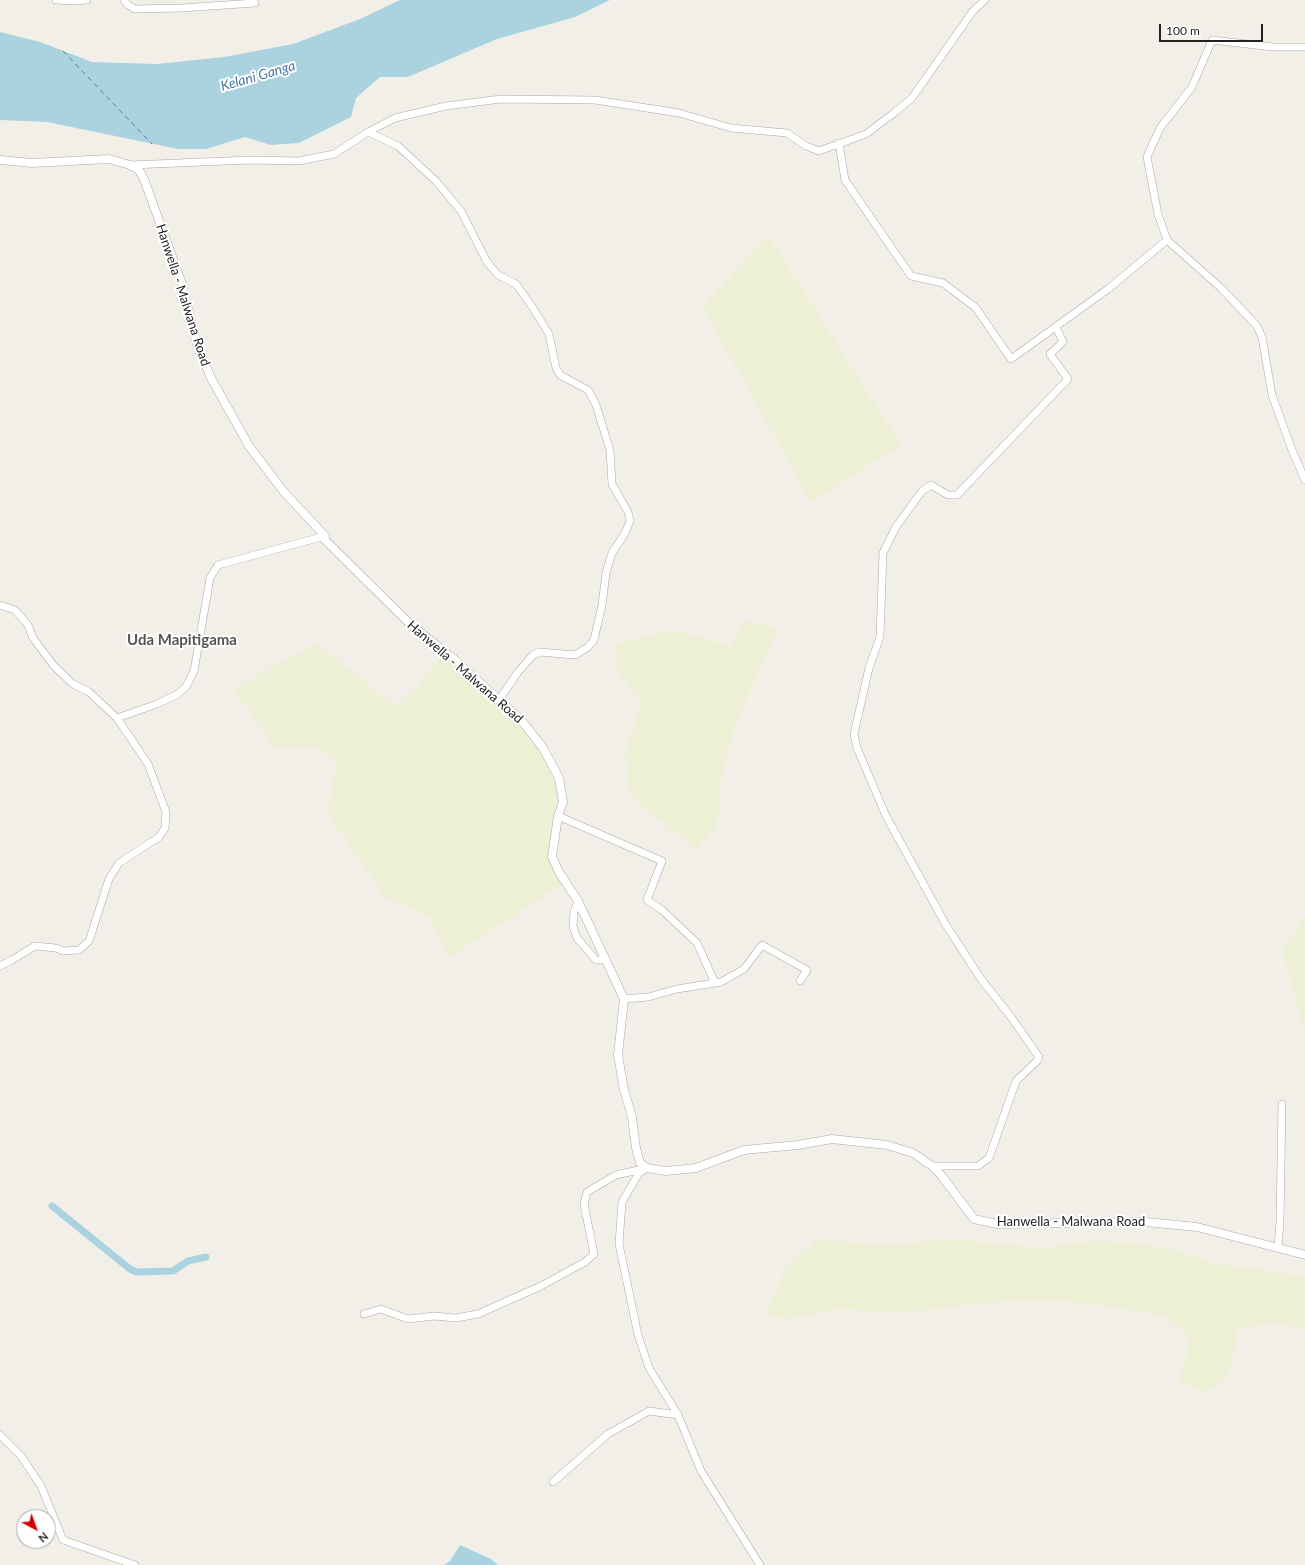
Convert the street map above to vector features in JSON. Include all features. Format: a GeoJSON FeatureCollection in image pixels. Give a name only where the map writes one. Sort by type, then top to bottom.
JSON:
{"type":"FeatureCollection","features":[{"type":"Feature","properties":{"kind":"street"},"geometry":{"type":"LineString","coordinates":[[56,0],[87,0]]}},
{"type":"Feature","properties":{"kind":"street"},"geometry":{"type":"LineString","coordinates":[[124,0],[128,5],[135,9],[182,8],[255,3]]}},
{"type":"Feature","properties":{"kind":"street"},"geometry":{"type":"LineString","coordinates":[[130,165],[250,160],[299,161],[334,154],[368,132],[394,118],[446,106],[501,99],[595,100],[679,113],[731,128],[787,133],[806,146],[819,151],[866,134],[912,98],[973,11],[985,0]]}},
{"type":"Feature","properties":{"kind":"street"},"geometry":{"type":"LineString","coordinates":[[1305,47],[1273,48],[1212,40],[1192,87],[1160,128],[1147,156],[1158,214],[1167,240],[1221,288],[1257,326],[1262,337],[1272,395],[1292,450],[1305,480]]}},
{"type":"Feature","properties":{"kind":"street"},"geometry":{"type":"LineString","coordinates":[[368,132],[398,146],[436,181],[461,211],[487,262],[498,275],[516,284],[527,299],[549,334],[556,368],[560,376],[588,390],[596,405],[610,450],[612,484],[628,512],[630,521],[625,533],[612,553],[606,573],[602,605],[594,640],[588,647],[575,655],[539,652],[533,655],[518,672],[499,700]]}},
{"type":"Feature","properties":{"kind":"street"},"geometry":{"type":"LineString","coordinates":[[839,144],[845,180],[911,276],[943,283],[976,308],[1011,359],[1108,289],[1167,240]]}},
{"type":"Feature","properties":{"kind":"street","name":"Hanwella - Malwana Road"},"geometry":{"type":"LineString","coordinates":[[0,160],[32,163],[109,159],[130,165],[139,170],[144,179],[182,284],[197,345],[211,378],[249,446],[284,492],[325,536],[324,538],[409,623],[454,658],[522,721],[543,748],[559,778],[563,802],[558,816],[552,856],[559,872],[578,901],[624,999]]}},
{"type":"Feature","properties":{"kind":"street"},"geometry":{"type":"LineString","coordinates":[[932,1166],[978,1166],[989,1158],[1016,1081],[1037,1061],[1039,1057],[981,978],[946,924],[886,816],[857,748],[854,734],[869,668],[880,637],[883,552],[896,527],[922,491],[931,486],[948,495],[957,495],[1038,408],[1068,379],[1050,354],[1063,342],[1056,327]]}},
{"type":"Feature","properties":{"kind":"street"},"geometry":{"type":"LineString","coordinates":[[116,718],[157,704],[176,695],[186,687],[194,671],[210,578],[218,565],[325,536]]}},
{"type":"Feature","properties":{"kind":"street"},"geometry":{"type":"LineString","coordinates":[[0,605],[15,610],[28,625],[33,638],[54,666],[73,684],[89,692],[116,718],[148,764],[166,812],[165,828],[159,837],[119,863],[109,879],[90,942],[79,950],[63,951],[56,948],[35,946],[0,966]]}},
{"type":"Feature","properties":{"kind":"street"},"geometry":{"type":"LineString","coordinates":[[558,816],[662,861],[647,900],[662,910],[697,943],[715,983]]}},
{"type":"Feature","properties":{"kind":"street"},"geometry":{"type":"LineString","coordinates":[[578,901],[574,912],[573,926],[577,938],[596,960],[605,960]]}},
{"type":"Feature","properties":{"kind":"street"},"geometry":{"type":"LineString","coordinates":[[647,1168],[640,1163],[636,1148],[632,1117],[624,1090],[618,1055],[624,999],[648,997],[678,989],[721,982],[744,969],[762,946],[807,970],[800,981]]}},
{"type":"Feature","properties":{"kind":"street"},"geometry":{"type":"LineString","coordinates":[[1278,1248],[1280,1222],[1282,1104]]}},
{"type":"Feature","properties":{"kind":"street","name":"Hanwella - Malwana Road"},"geometry":{"type":"LineString","coordinates":[[647,1168],[666,1171],[696,1168],[744,1150],[798,1145],[832,1139],[887,1146],[913,1153],[932,1166],[941,1175],[974,1219],[997,1224],[1146,1222],[1197,1228],[1305,1255]]}},
{"type":"Feature","properties":{"kind":"street"},"geometry":{"type":"LineString","coordinates":[[364,1314],[381,1309],[408,1319],[434,1316],[456,1318],[478,1314],[541,1286],[585,1262],[594,1254],[584,1204],[587,1192],[616,1175],[647,1168]]}},
{"type":"Feature","properties":{"kind":"street"},"geometry":{"type":"LineString","coordinates":[[647,1168],[639,1173],[622,1202],[619,1244],[638,1335],[649,1368],[678,1415],[701,1471],[760,1565]]}},
{"type":"Feature","properties":{"kind":"street"},"geometry":{"type":"LineString","coordinates":[[553,1482],[608,1434],[649,1410],[678,1415]]}},
{"type":"Feature","properties":{"kind":"street"},"geometry":{"type":"LineString","coordinates":[[0,1435],[21,1456],[41,1486],[62,1540],[135,1565]]}},
{"type":"Feature","properties":{"kind":"green space"},"geometry":{"type":"Polygon","coordinates":[[[768,235],[901,445],[811,502],[702,307],[768,235]]]}},
{"type":"Feature","properties":{"kind":"green space"},"geometry":{"type":"Polygon","coordinates":[[[745,621],[779,628],[736,722],[722,777],[717,828],[696,849],[630,796],[625,751],[642,704],[616,669],[616,644],[672,630],[731,646],[745,621]]]}},
{"type":"Feature","properties":{"kind":"green space"},"geometry":{"type":"Polygon","coordinates":[[[319,644],[394,706],[413,691],[443,655],[519,723],[540,750],[556,780],[560,801],[554,815],[548,857],[555,874],[563,884],[449,958],[430,918],[385,897],[327,814],[337,763],[317,746],[275,748],[232,688],[319,644]]]}},
{"type":"Feature","properties":{"kind":"green space"},"geometry":{"type":"Polygon","coordinates":[[[1305,917],[1305,1035],[1282,949],[1305,917]]]}},
{"type":"Feature","properties":{"kind":"green space"},"geometry":{"type":"Polygon","coordinates":[[[949,1239],[1042,1248],[1097,1241],[1141,1244],[1177,1250],[1215,1264],[1260,1269],[1305,1278],[1305,1330],[1275,1322],[1239,1329],[1227,1378],[1203,1393],[1180,1380],[1190,1337],[1167,1318],[1141,1312],[1066,1301],[997,1302],[901,1313],[834,1309],[787,1320],[766,1314],[785,1269],[816,1240],[898,1245],[949,1239]]]}},
{"type":"Feature","properties":{"kind":"water","name":"Kelani Ganga"},"geometry":{"type":"Polygon","coordinates":[[[400,0],[610,0],[575,17],[497,39],[408,77],[380,77],[356,98],[351,117],[299,143],[271,145],[245,137],[206,149],[178,149],[47,122],[0,120],[0,32],[40,42],[92,62],[157,64],[224,57],[293,44],[360,19],[400,0]]]}},
{"type":"Feature","properties":{"kind":"water"},"geometry":{"type":"Polygon","coordinates":[[[460,1545],[491,1559],[498,1565],[444,1565],[450,1561],[460,1545]]]}},
{"type":"Feature","properties":{"kind":"waterway"},"geometry":{"type":"LineString","coordinates":[[52,1206],[130,1269],[136,1272],[173,1271],[188,1261],[206,1257]]}},
{"type":"Feature","properties":{"kind":"ferry route"},"geometry":{"type":"LineString","coordinates":[[63,51],[152,144]]}},
{"type":"Feature","properties":{"kind":"district","name":"Uda Mapitigama"},"geometry":{"type":"Point","coordinates":[182,640]}}]}
